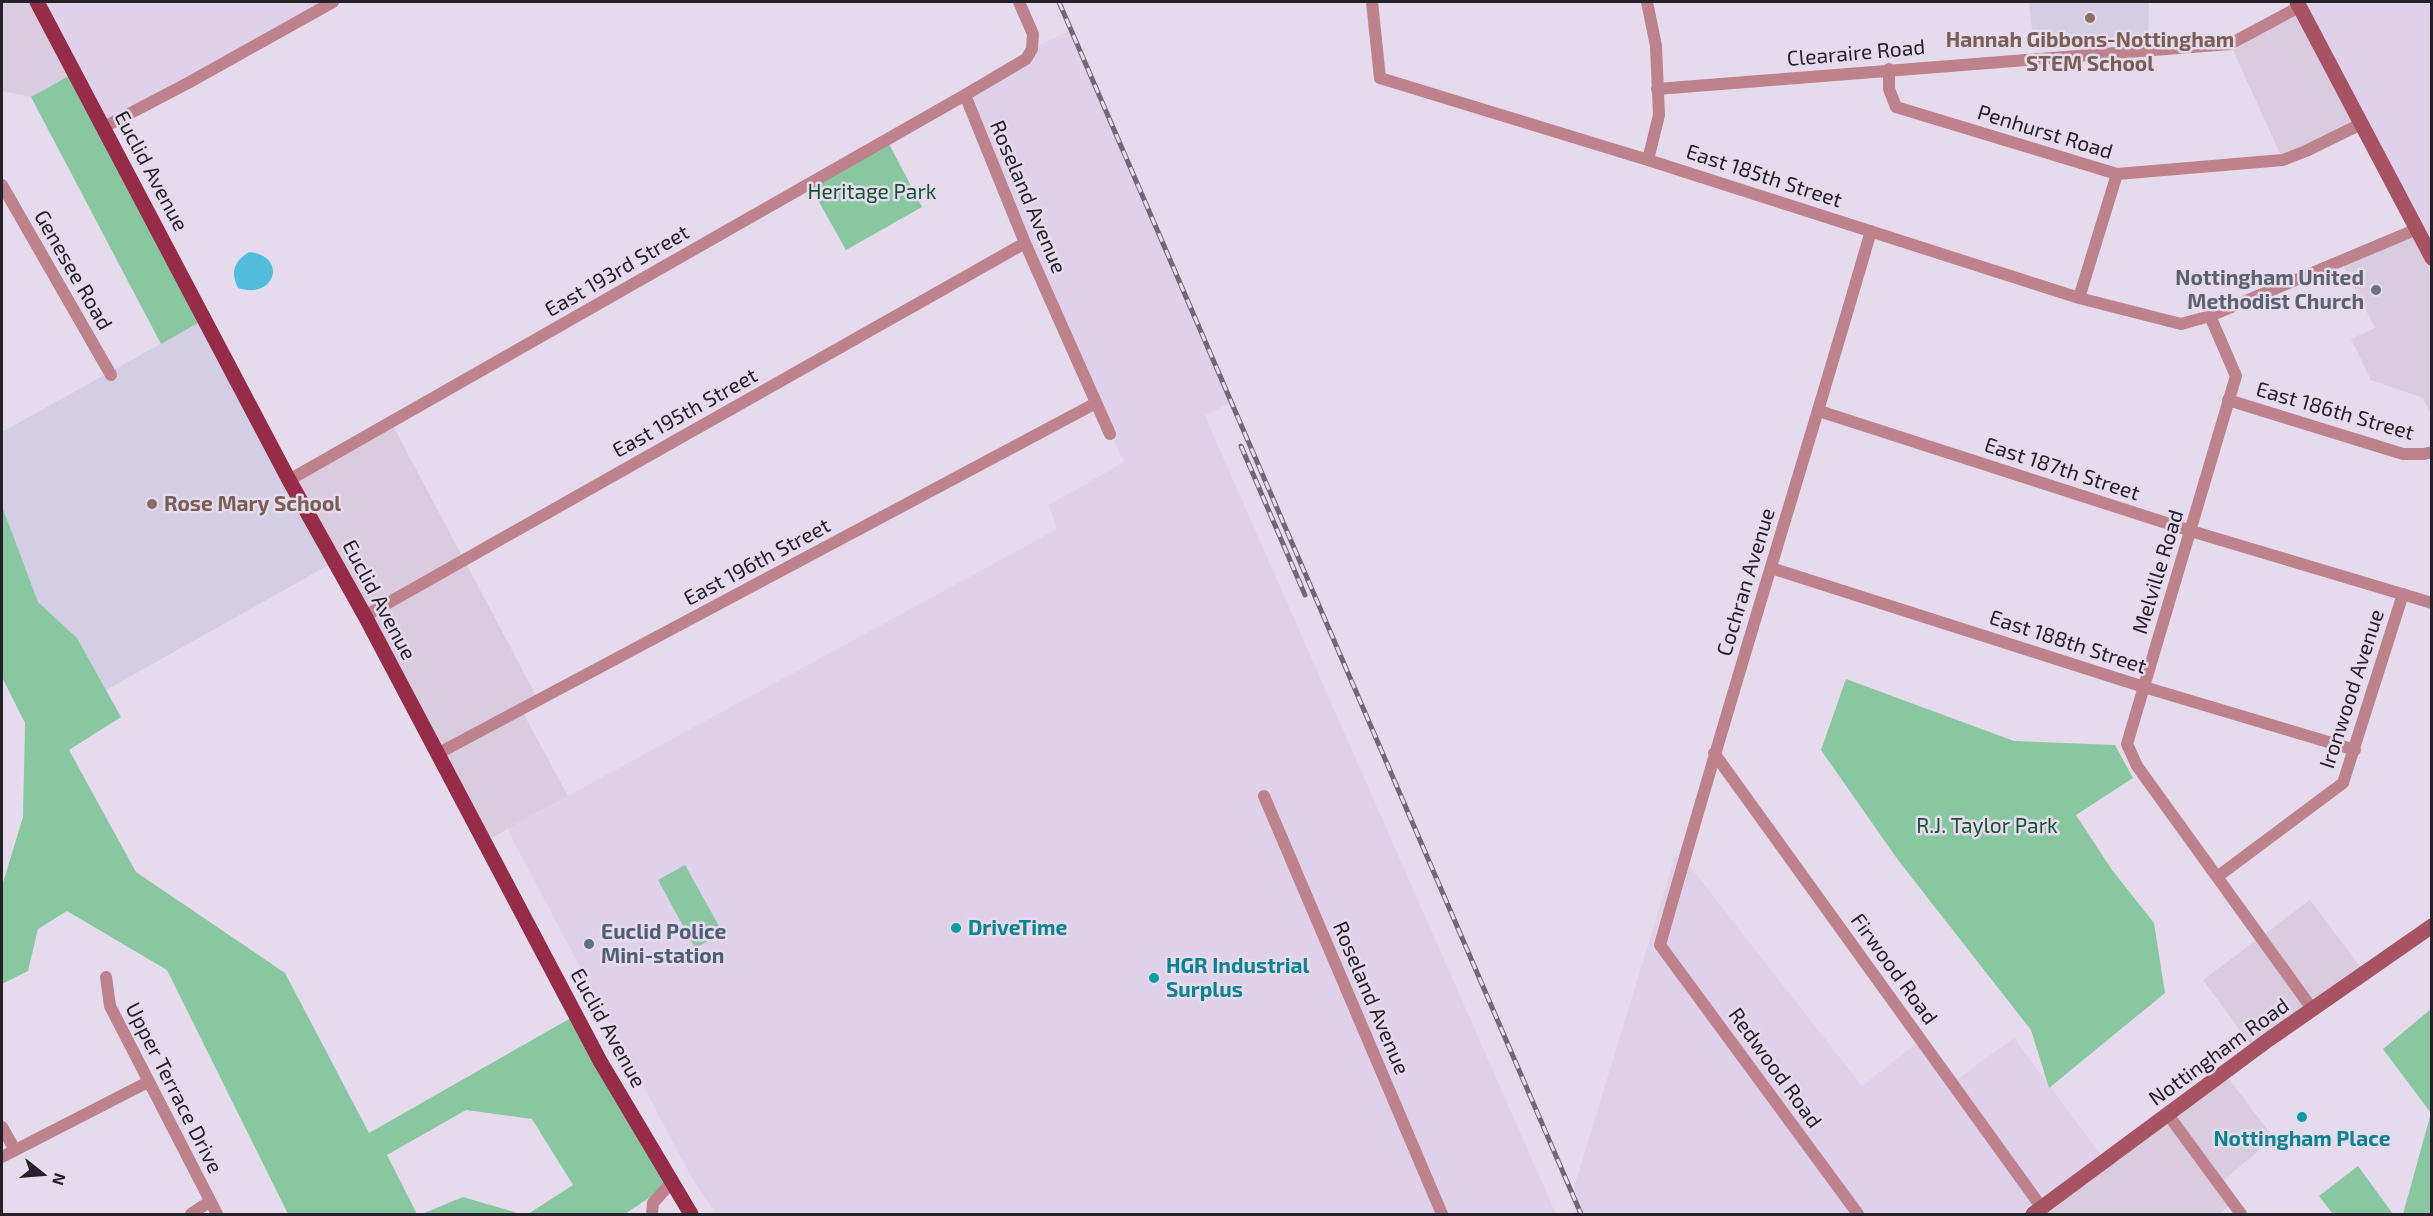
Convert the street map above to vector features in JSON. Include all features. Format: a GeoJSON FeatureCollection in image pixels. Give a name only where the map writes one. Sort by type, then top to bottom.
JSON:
{"type":"FeatureCollection","features":[{"type":"Feature","properties":{"kind":"main road","name":"Euclid Avenue"},"geometry":{"type":"LineString","coordinates":[[37,2],[289,480],[365,616],[600,1061],[691,1215]]}},
{"type":"Feature","properties":{"kind":"street"},"geometry":{"type":"LineString","coordinates":[[104,126],[188,83],[333,2]]}},
{"type":"Feature","properties":{"kind":"street"},"geometry":{"type":"LineString","coordinates":[[965,95],[1026,59],[1032,49],[1033,34],[1018,2]]}},
{"type":"Feature","properties":{"kind":"street","name":"East 185th Street"},"geometry":{"type":"LineString","coordinates":[[1372,2],[1380,78],[1648,160],[2079,298],[2181,324],[2210,316]]}},
{"type":"Feature","properties":{"kind":"street"},"geometry":{"type":"LineString","coordinates":[[1647,2],[1656,46],[1659,114],[1648,160]]}},
{"type":"Feature","properties":{"kind":"street"},"geometry":{"type":"LineString","coordinates":[[2298,4],[2432,258]]}},
{"type":"Feature","properties":{"kind":"street","name":"Clearaire Road"},"geometry":{"type":"LineString","coordinates":[[1657,89],[2230,44],[2298,4]]}},
{"type":"Feature","properties":{"kind":"street","name":"Penhurst Road"},"geometry":{"type":"LineString","coordinates":[[1889,69],[1889,89],[1896,107],[2117,174],[2283,160],[2306,152],[2361,124]]}},
{"type":"Feature","properties":{"kind":"street","name":"Roseland Avenue"},"geometry":{"type":"LineString","coordinates":[[965,95],[1024,243],[1110,434]]}},
{"type":"Feature","properties":{"kind":"street","name":"East 193rd Street"},"geometry":{"type":"LineString","coordinates":[[289,480],[965,95]]}},
{"type":"Feature","properties":{"kind":"street"},"geometry":{"type":"LineString","coordinates":[[2079,298],[2117,174]]}},
{"type":"Feature","properties":{"kind":"street","name":"Genesee Road"},"geometry":{"type":"LineString","coordinates":[[2,185],[111,375]]}},
{"type":"Feature","properties":{"kind":"street"},"geometry":{"type":"LineString","coordinates":[[2210,316],[2417,229]]}},
{"type":"Feature","properties":{"kind":"street","name":"Cochran Avenue"},"geometry":{"type":"LineString","coordinates":[[1660,945],[1714,753],[1819,411],[1871,231]]}},
{"type":"Feature","properties":{"kind":"street","name":"East 195th Street"},"geometry":{"type":"LineString","coordinates":[[365,616],[1024,243]]}},
{"type":"Feature","properties":{"kind":"street","name":"Melville Road"},"geometry":{"type":"LineString","coordinates":[[2210,316],[2236,376],[2127,744],[2137,766],[2313,1010]]}},
{"type":"Feature","properties":{"kind":"street","name":"East 186th Street"},"geometry":{"type":"LineString","coordinates":[[2228,400],[2403,454],[2432,452]]}},
{"type":"Feature","properties":{"kind":"street","name":"East 196th Street"},"geometry":{"type":"LineString","coordinates":[[437,754],[1096,403]]}},
{"type":"Feature","properties":{"kind":"street","name":"East 187th Street"},"geometry":{"type":"LineString","coordinates":[[1819,411],[2191,531],[2432,603]]}},
{"type":"Feature","properties":{"kind":"street","name":"East 188th Street"},"geometry":{"type":"LineString","coordinates":[[1771,568],[2144,687],[2355,750]]}},
{"type":"Feature","properties":{"kind":"street","name":"Ironwood Avenue"},"geometry":{"type":"LineString","coordinates":[[2217,877],[2343,783],[2403,594]]}},
{"type":"Feature","properties":{"kind":"street","name":"Firwood Road"},"geometry":{"type":"LineString","coordinates":[[1714,753],[2038,1211]]}},
{"type":"Feature","properties":{"kind":"street","name":"Roseland Avenue"},"geometry":{"type":"LineString","coordinates":[[1264,796],[1442,1215]]}},
{"type":"Feature","properties":{"kind":"street","name":"Nottingham Road"},"geometry":{"type":"LineString","coordinates":[[2038,1211],[2169,1116],[2268,1040],[2432,926]]}},
{"type":"Feature","properties":{"kind":"street","name":"Redwood Road"},"geometry":{"type":"LineString","coordinates":[[1660,945],[1858,1215]]}},
{"type":"Feature","properties":{"kind":"street","name":"Upper Terrace Drive"},"geometry":{"type":"LineString","coordinates":[[106,977],[110,1006],[217,1215]]}},
{"type":"Feature","properties":{"kind":"street"},"geometry":{"type":"LineString","coordinates":[[2,1157],[148,1082]]}},
{"type":"Feature","properties":{"kind":"street"},"geometry":{"type":"LineString","coordinates":[[2169,1116],[2241,1215]]}},
{"type":"Feature","properties":{"kind":"street"},"geometry":{"type":"LineString","coordinates":[[2,1126],[15,1150]]}},
{"type":"Feature","properties":{"kind":"street"},"geometry":{"type":"LineString","coordinates":[[652,1215],[653,1203],[671,1183]]}},
{"type":"Feature","properties":{"kind":"street"},"geometry":{"type":"LineString","coordinates":[[191,1215],[209,1202]]}},
{"type":"Feature","properties":{"kind":"shaded area"},"geometry":{"type":"Polygon","coordinates":[[[2,2],[37,2],[74,73],[31,97],[2,91],[2,2]]]}},
{"type":"Feature","properties":{"kind":"shaded area"},"geometry":{"type":"Polygon","coordinates":[[[37,2],[333,2],[104,127],[37,2]]]}},
{"type":"Feature","properties":{"kind":"shaded area","name":"Hannah Gibbons-Nottingham STEM School"},"geometry":{"type":"Polygon","coordinates":[[[2029,2],[2149,2],[2148,35],[2034,47],[2029,2]]]}},
{"type":"Feature","properties":{"kind":"shaded area"},"geometry":{"type":"Polygon","coordinates":[[[2297,2],[2431,2],[2431,258],[2297,2]]]}},
{"type":"Feature","properties":{"kind":"shaded area"},"geometry":{"type":"Polygon","coordinates":[[[2299,7],[2361,124],[2283,160],[2230,44],[2299,7]]]}},
{"type":"Feature","properties":{"kind":"shaded area"},"geometry":{"type":"Polygon","coordinates":[[[1071,30],[1231,402],[1205,416],[1556,1214],[716,1214],[693,1180],[507,829],[1057,529],[1049,505],[1124,462],[1096,403],[965,95],[1032,49],[1071,30]]]}},
{"type":"Feature","properties":{"kind":"shaded area"},"geometry":{"type":"Polygon","coordinates":[[[2417,229],[2431,258],[2431,414],[2423,398],[2371,380],[2351,339],[2375,328],[2341,261],[2417,229]]]}},
{"type":"Feature","properties":{"kind":"shaded area","name":"Rose Mary School"},"geometry":{"type":"Polygon","coordinates":[[[205,319],[334,562],[106,690],[77,638],[38,602],[2,506],[2,432],[205,319]]]}},
{"type":"Feature","properties":{"kind":"shaded area"},"geometry":{"type":"Polygon","coordinates":[[[391,422],[539,701],[522,711],[568,796],[484,842],[289,480],[391,422]]]}},
{"type":"Feature","properties":{"kind":"shaded area"},"geometry":{"type":"Polygon","coordinates":[[[1675,856],[1684,859],[1862,1086],[1921,1040],[1952,1083],[2014,1038],[2106,1162],[2033,1214],[1570,1214],[1579,1211],[1572,1194],[1675,856]]]}},
{"type":"Feature","properties":{"kind":"shaded area"},"geometry":{"type":"Polygon","coordinates":[[[2310,900],[2365,973],[2255,1051],[2203,980],[2310,900]]]}},
{"type":"Feature","properties":{"kind":"shaded area"},"geometry":{"type":"Polygon","coordinates":[[[2225,1074],[2274,1138],[2219,1184],[2233,1203],[2219,1214],[2033,1214],[2225,1074]]]}},
{"type":"Feature","properties":{"kind":"green space"},"geometry":{"type":"Polygon","coordinates":[[[74,73],[205,319],[161,344],[31,97],[74,73]]]}},
{"type":"Feature","properties":{"kind":"green space","name":"Heritage Park"},"geometry":{"type":"Polygon","coordinates":[[[887,140],[922,207],[846,250],[809,184],[887,140]]]}},
{"type":"Feature","properties":{"kind":"green space"},"geometry":{"type":"Polygon","coordinates":[[[2,506],[38,602],[77,638],[121,717],[69,750],[136,872],[285,973],[369,1133],[576,1015],[671,1183],[625,1214],[528,1214],[573,1185],[532,1119],[466,1110],[387,1155],[417,1214],[288,1214],[167,970],[67,911],[38,929],[28,971],[2,984],[2,886],[23,817],[25,723],[2,677],[2,506]]]}},
{"type":"Feature","properties":{"kind":"green space","name":"R.J. Taylor Park"},"geometry":{"type":"Polygon","coordinates":[[[1846,679],[2014,741],[2115,745],[2133,778],[2076,815],[2112,870],[2154,923],[2165,993],[2049,1088],[2031,1030],[1898,860],[1821,750],[1846,679]]]}},
{"type":"Feature","properties":{"kind":"green space"},"geometry":{"type":"Polygon","coordinates":[[[685,865],[723,933],[695,948],[658,880],[685,865]]]}},
{"type":"Feature","properties":{"kind":"green space"},"geometry":{"type":"Polygon","coordinates":[[[2431,1009],[2431,1113],[2383,1049],[2431,1009]]]}},
{"type":"Feature","properties":{"kind":"green space"},"geometry":{"type":"Polygon","coordinates":[[[2431,1113],[2431,1214],[2403,1214],[2431,1113]]]}},
{"type":"Feature","properties":{"kind":"green space"},"geometry":{"type":"Polygon","coordinates":[[[2358,1166],[2393,1214],[2333,1214],[2319,1196],[2358,1166]]]}},
{"type":"Feature","properties":{"kind":"green space"},"geometry":{"type":"Polygon","coordinates":[[[463,1197],[521,1214],[422,1214],[463,1197]]]}},
{"type":"Feature","properties":{"kind":"water"},"geometry":{"type":"Polygon","coordinates":[[[249,252],[261,255],[269,261],[273,268],[269,283],[262,288],[251,290],[238,288],[234,277],[237,263],[249,252]]]}},
{"type":"Feature","properties":{"kind":"railway"},"geometry":{"type":"LineString","coordinates":[[1059,2],[1581,1214]]}},
{"type":"Feature","properties":{"kind":"railway"},"geometry":{"type":"LineString","coordinates":[[1241,446],[1305,595]]}},
{"type":"Feature","properties":{"kind":"place","name":"Hannah Gibbons-Nottingham STEM School"},"geometry":{"type":"Point","coordinates":[2090,18]}},
{"type":"Feature","properties":{"kind":"place","name":"Nottingham United Methodist Church"},"geometry":{"type":"Point","coordinates":[2376,290]}},
{"type":"Feature","properties":{"kind":"place","name":"Rose Mary School"},"geometry":{"type":"Point","coordinates":[152,504]}},
{"type":"Feature","properties":{"kind":"place","name":"DriveTime"},"geometry":{"type":"Point","coordinates":[956,928]}},
{"type":"Feature","properties":{"kind":"place","name":"Euclid Police Mini-station"},"geometry":{"type":"Point","coordinates":[589,944]}},
{"type":"Feature","properties":{"kind":"place","name":"HGR Industrial Surplus"},"geometry":{"type":"Point","coordinates":[1154,978]}},
{"type":"Feature","properties":{"kind":"place","name":"Nottingham Place"},"geometry":{"type":"Point","coordinates":[2302,1117]}}]}
